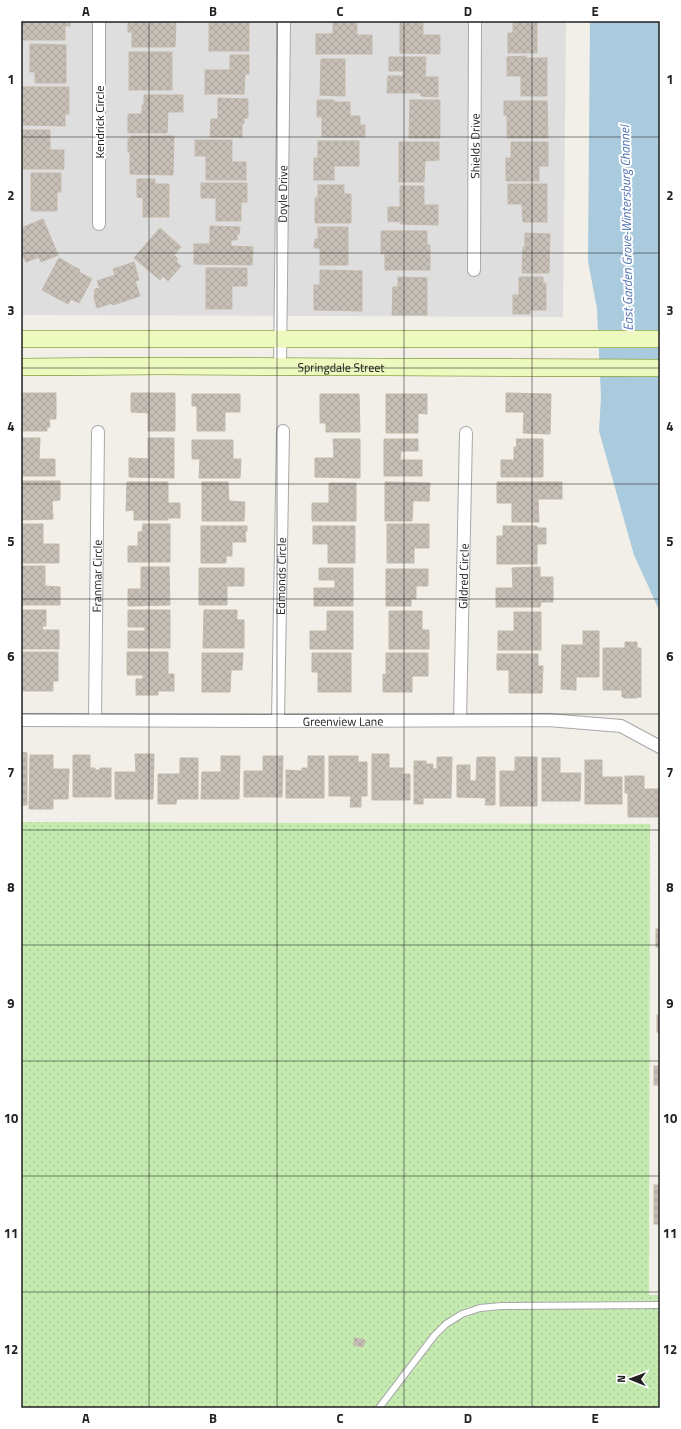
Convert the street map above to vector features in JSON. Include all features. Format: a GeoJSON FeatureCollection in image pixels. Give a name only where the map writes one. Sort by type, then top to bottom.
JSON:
{"type":"FeatureCollection","features":[{"type":"Feature","properties":{"kind":"main road"},"geometry":{"type":"LineString","coordinates":[[21,339],[660,339]]}},
{"type":"Feature","properties":{"kind":"main road","name":"Springdale Street"},"geometry":{"type":"LineString","coordinates":[[21,367],[660,368]]}},
{"type":"Feature","properties":{"kind":"street","name":"Kendrick Circle"},"geometry":{"type":"LineString","coordinates":[[99,21],[99,224]]}},
{"type":"Feature","properties":{"kind":"street","name":"Doyle Drive"},"geometry":{"type":"LineString","coordinates":[[280,368],[284,21]]}},
{"type":"Feature","properties":{"kind":"street","name":"Shields Drive"},"geometry":{"type":"LineString","coordinates":[[474,270],[475,21]]}},
{"type":"Feature","properties":{"kind":"street","name":"Edmonds Circle"},"geometry":{"type":"LineString","coordinates":[[278,721],[283,431]]}},
{"type":"Feature","properties":{"kind":"street","name":"Franmar Circle"},"geometry":{"type":"LineString","coordinates":[[95,719],[98,432]]}},
{"type":"Feature","properties":{"kind":"street","name":"Gildred Circle"},"geometry":{"type":"LineString","coordinates":[[460,720],[466,433]]}},
{"type":"Feature","properties":{"kind":"street","name":"Greenview Lane"},"geometry":{"type":"LineString","coordinates":[[21,720],[548,720],[621,726],[660,747]]}},
{"type":"Feature","properties":{"kind":"lane"},"geometry":{"type":"LineString","coordinates":[[379,1408],[434,1336],[446,1324],[462,1314],[480,1308],[501,1306],[660,1305]]}},
{"type":"Feature","properties":{"kind":"shaded area"},"geometry":{"type":"Polygon","coordinates":[[[21,21],[566,21],[563,317],[21,315],[21,21]]]}},
{"type":"Feature","properties":{"kind":"green space"},"geometry":{"type":"Polygon","coordinates":[[[21,822],[650,824],[649,1295],[660,1295],[660,1408],[21,1408],[21,822]]]}},
{"type":"Feature","properties":{"kind":"water","name":"East Garden Grove-Wintersburg Channel"},"geometry":{"type":"Polygon","coordinates":[[[590,21],[660,21],[660,612],[634,555],[599,431],[601,397],[597,309],[588,261],[590,21]]]}},
{"type":"Feature","properties":{"kind":"building"},"geometry":{"type":"Polygon","coordinates":[[[21,21],[70,21],[70,26],[65,26],[65,40],[21,40],[21,21]]]}},
{"type":"Feature","properties":{"kind":"building"},"geometry":{"type":"Polygon","coordinates":[[[128,21],[176,21],[175,47],[132,47],[132,32],[128,32],[128,21]]]}},
{"type":"Feature","properties":{"kind":"building"},"geometry":{"type":"Polygon","coordinates":[[[209,21],[249,21],[249,51],[209,51],[209,21]]]}},
{"type":"Feature","properties":{"kind":"building"},"geometry":{"type":"Polygon","coordinates":[[[333,21],[357,21],[357,35],[372,35],[372,54],[316,54],[316,34],[333,34],[333,21]]]}},
{"type":"Feature","properties":{"kind":"building"},"geometry":{"type":"Polygon","coordinates":[[[400,21],[423,21],[423,35],[440,35],[440,54],[400,53],[400,21]]]}},
{"type":"Feature","properties":{"kind":"building"},"geometry":{"type":"Polygon","coordinates":[[[513,21],[537,21],[537,53],[508,53],[508,33],[513,33],[513,21]]]}},
{"type":"Feature","properties":{"kind":"building"},"geometry":{"type":"Polygon","coordinates":[[[30,44],[66,45],[66,83],[35,83],[35,72],[30,72],[30,44]]]}},
{"type":"Feature","properties":{"kind":"building"},"geometry":{"type":"Polygon","coordinates":[[[129,52],[172,52],[172,90],[129,90],[129,52]]]}},
{"type":"Feature","properties":{"kind":"building"},"geometry":{"type":"Polygon","coordinates":[[[230,55],[249,55],[249,74],[245,74],[244,94],[205,94],[205,70],[230,70],[230,55]]]}},
{"type":"Feature","properties":{"kind":"building"},"geometry":{"type":"Polygon","coordinates":[[[526,56],[526,58],[547,58],[547,96],[521,96],[521,76],[507,76],[507,57],[526,56]]]}},
{"type":"Feature","properties":{"kind":"building"},"geometry":{"type":"Polygon","coordinates":[[[389,57],[426,57],[425,77],[438,77],[438,97],[421,96],[421,93],[387,93],[388,76],[403,76],[403,71],[389,71],[389,57]]]}},
{"type":"Feature","properties":{"kind":"building"},"geometry":{"type":"Polygon","coordinates":[[[321,59],[345,59],[345,96],[320,95],[321,59]]]}},
{"type":"Feature","properties":{"kind":"building"},"geometry":{"type":"Polygon","coordinates":[[[21,87],[69,87],[69,114],[65,114],[65,126],[22,125],[23,101],[21,101],[21,87]]]}},
{"type":"Feature","properties":{"kind":"building"},"geometry":{"type":"Polygon","coordinates":[[[144,95],[183,95],[183,112],[168,112],[167,133],[128,133],[128,114],[142,114],[144,95]]]}},
{"type":"Feature","properties":{"kind":"building"},"geometry":{"type":"Polygon","coordinates":[[[218,98],[248,99],[248,118],[244,118],[244,124],[242,123],[242,137],[210,137],[211,119],[218,119],[218,98]]]}},
{"type":"Feature","properties":{"kind":"building"},"geometry":{"type":"Polygon","coordinates":[[[317,100],[350,102],[350,116],[360,116],[360,125],[365,125],[365,137],[322,137],[322,117],[317,117],[317,100]]]}},
{"type":"Feature","properties":{"kind":"building"},"geometry":{"type":"Polygon","coordinates":[[[410,100],[440,100],[440,138],[409,138],[410,100]]]}},
{"type":"Feature","properties":{"kind":"building"},"geometry":{"type":"Polygon","coordinates":[[[504,101],[547,101],[548,138],[507,138],[507,115],[504,115],[504,101]]]}},
{"type":"Feature","properties":{"kind":"building"},"geometry":{"type":"Polygon","coordinates":[[[23,130],[50,130],[50,150],[64,150],[64,169],[23,169],[23,130]]]}},
{"type":"Feature","properties":{"kind":"building"},"geometry":{"type":"Polygon","coordinates":[[[131,136],[174,136],[173,175],[130,174],[130,152],[128,152],[128,138],[131,138],[131,136]]]}},
{"type":"Feature","properties":{"kind":"building"},"geometry":{"type":"Polygon","coordinates":[[[195,140],[232,140],[232,162],[246,162],[246,180],[206,180],[206,156],[195,156],[195,140]]]}},
{"type":"Feature","properties":{"kind":"building"},"geometry":{"type":"Polygon","coordinates":[[[318,141],[359,141],[359,166],[334,166],[334,180],[314,180],[314,158],[318,158],[318,141]]]}},
{"type":"Feature","properties":{"kind":"building"},"geometry":{"type":"Polygon","coordinates":[[[399,142],[439,142],[439,160],[425,161],[424,182],[399,182],[399,142]]]}},
{"type":"Feature","properties":{"kind":"building"},"geometry":{"type":"Polygon","coordinates":[[[511,142],[548,142],[548,166],[539,166],[539,181],[506,181],[506,158],[511,158],[511,142]]]}},
{"type":"Feature","properties":{"kind":"building"},"geometry":{"type":"Polygon","coordinates":[[[31,173],[61,173],[61,192],[57,192],[57,211],[31,211],[31,173]]]}},
{"type":"Feature","properties":{"kind":"building"},"geometry":{"type":"Polygon","coordinates":[[[137,179],[155,179],[155,184],[169,184],[169,217],[143,217],[143,198],[137,197],[137,179]]]}},
{"type":"Feature","properties":{"kind":"building"},"geometry":{"type":"Polygon","coordinates":[[[201,183],[247,183],[247,202],[241,202],[241,221],[216,221],[216,198],[201,198],[201,183]]]}},
{"type":"Feature","properties":{"kind":"building"},"geometry":{"type":"Polygon","coordinates":[[[508,184],[547,184],[547,222],[523,222],[522,204],[508,204],[508,184]]]}},
{"type":"Feature","properties":{"kind":"building"},"geometry":{"type":"Polygon","coordinates":[[[318,185],[344,185],[344,194],[351,194],[351,223],[315,223],[315,198],[318,198],[318,185]]]}},
{"type":"Feature","properties":{"kind":"building"},"geometry":{"type":"Polygon","coordinates":[[[400,186],[424,186],[424,205],[438,205],[438,225],[401,224],[401,222],[388,221],[388,207],[400,207],[400,186]]]}},
{"type":"Feature","properties":{"kind":"building"},"geometry":{"type":"Polygon","coordinates":[[[43,219],[58,255],[41,262],[39,257],[26,262],[21,252],[21,228],[43,219]]]}},
{"type":"Feature","properties":{"kind":"building"},"geometry":{"type":"Polygon","coordinates":[[[210,226],[240,227],[239,234],[237,234],[237,240],[231,240],[231,246],[253,247],[252,265],[194,264],[194,244],[210,244],[210,226]]]}},
{"type":"Feature","properties":{"kind":"building"},"geometry":{"type":"Polygon","coordinates":[[[318,227],[348,227],[348,265],[320,265],[320,248],[314,248],[315,239],[318,239],[318,227]]]}},
{"type":"Feature","properties":{"kind":"building"},"geometry":{"type":"Polygon","coordinates":[[[160,228],[181,247],[174,255],[178,259],[176,262],[181,266],[168,281],[163,276],[160,280],[134,258],[160,228]]]}},
{"type":"Feature","properties":{"kind":"building"},"geometry":{"type":"Polygon","coordinates":[[[381,231],[427,231],[427,245],[430,245],[430,270],[385,270],[385,254],[381,254],[381,231]]]}},
{"type":"Feature","properties":{"kind":"building"},"geometry":{"type":"Polygon","coordinates":[[[525,233],[550,234],[549,273],[522,273],[525,233]]]}},
{"type":"Feature","properties":{"kind":"building"},"geometry":{"type":"Polygon","coordinates":[[[59,258],[92,279],[79,303],[71,299],[68,304],[42,290],[59,258]]]}},
{"type":"Feature","properties":{"kind":"building"},"geometry":{"type":"Polygon","coordinates":[[[134,262],[139,280],[135,281],[140,296],[113,305],[112,303],[97,308],[94,298],[95,289],[100,288],[97,281],[115,275],[113,269],[134,262]]]}},
{"type":"Feature","properties":{"kind":"building"},"geometry":{"type":"Polygon","coordinates":[[[206,268],[247,268],[247,286],[232,286],[232,309],[206,309],[206,268]]]}},
{"type":"Feature","properties":{"kind":"building"},"geometry":{"type":"Polygon","coordinates":[[[320,270],[362,271],[362,311],[314,310],[314,285],[320,285],[320,270]]]}},
{"type":"Feature","properties":{"kind":"building"},"geometry":{"type":"Polygon","coordinates":[[[398,277],[427,278],[427,315],[392,315],[393,287],[398,287],[398,277]]]}},
{"type":"Feature","properties":{"kind":"building"},"geometry":{"type":"Polygon","coordinates":[[[519,277],[543,277],[543,283],[546,283],[546,310],[530,310],[530,314],[513,314],[513,295],[519,295],[519,277]]]}},
{"type":"Feature","properties":{"kind":"building"},"geometry":{"type":"Polygon","coordinates":[[[21,393],[56,393],[56,419],[49,419],[50,427],[47,427],[47,431],[21,431],[21,393]]]}},
{"type":"Feature","properties":{"kind":"building"},"geometry":{"type":"Polygon","coordinates":[[[131,393],[175,393],[175,431],[148,431],[148,413],[131,412],[131,393]]]}},
{"type":"Feature","properties":{"kind":"building"},"geometry":{"type":"Polygon","coordinates":[[[506,393],[551,394],[550,434],[523,433],[524,412],[506,412],[506,393]]]}},
{"type":"Feature","properties":{"kind":"building"},"geometry":{"type":"Polygon","coordinates":[[[192,394],[240,394],[240,412],[225,412],[225,431],[197,431],[197,406],[192,406],[192,394]]]}},
{"type":"Feature","properties":{"kind":"building"},"geometry":{"type":"Polygon","coordinates":[[[320,394],[359,394],[360,432],[326,432],[326,423],[320,423],[320,394]]]}},
{"type":"Feature","properties":{"kind":"building"},"geometry":{"type":"Polygon","coordinates":[[[386,394],[427,394],[427,414],[418,413],[418,433],[386,433],[386,394]]]}},
{"type":"Feature","properties":{"kind":"building"},"geometry":{"type":"Polygon","coordinates":[[[21,438],[40,438],[39,459],[55,459],[55,476],[21,476],[21,438]]]}},
{"type":"Feature","properties":{"kind":"building"},"geometry":{"type":"Polygon","coordinates":[[[148,438],[174,438],[174,478],[129,477],[129,458],[148,459],[148,438]]]}},
{"type":"Feature","properties":{"kind":"building"},"geometry":{"type":"Polygon","coordinates":[[[333,439],[360,439],[360,478],[315,477],[315,458],[334,458],[333,439]]]}},
{"type":"Feature","properties":{"kind":"building"},"geometry":{"type":"Polygon","coordinates":[[[384,439],[418,439],[418,451],[401,451],[400,460],[422,460],[422,476],[384,476],[384,439]]]}},
{"type":"Feature","properties":{"kind":"building"},"geometry":{"type":"Polygon","coordinates":[[[516,439],[543,439],[543,477],[501,477],[501,460],[514,460],[514,447],[517,447],[516,439]]]}},
{"type":"Feature","properties":{"kind":"building"},"geometry":{"type":"Polygon","coordinates":[[[192,440],[233,440],[233,459],[241,459],[240,478],[199,478],[200,459],[192,459],[192,440]]]}},
{"type":"Feature","properties":{"kind":"building"},"geometry":{"type":"Polygon","coordinates":[[[21,481],[60,481],[60,500],[52,501],[53,519],[21,520],[21,481]]]}},
{"type":"Feature","properties":{"kind":"building"},"geometry":{"type":"Polygon","coordinates":[[[127,482],[168,482],[168,503],[180,503],[180,518],[168,518],[168,520],[134,520],[134,510],[126,511],[127,482]]]}},
{"type":"Feature","properties":{"kind":"building"},"geometry":{"type":"Polygon","coordinates":[[[202,482],[228,482],[229,501],[245,502],[244,521],[202,521],[202,482]]]}},
{"type":"Feature","properties":{"kind":"building"},"geometry":{"type":"Polygon","coordinates":[[[385,482],[430,483],[429,501],[413,501],[412,521],[385,521],[385,482]]]}},
{"type":"Feature","properties":{"kind":"building"},"geometry":{"type":"Polygon","coordinates":[[[497,482],[562,482],[562,499],[538,499],[539,522],[512,522],[512,503],[497,503],[497,482]]]}},
{"type":"Feature","properties":{"kind":"building"},"geometry":{"type":"Polygon","coordinates":[[[329,483],[356,483],[356,521],[312,521],[312,503],[329,503],[329,483]]]}},
{"type":"Feature","properties":{"kind":"building"},"geometry":{"type":"Polygon","coordinates":[[[21,524],[43,524],[43,544],[59,544],[59,563],[21,563],[21,524]]]}},
{"type":"Feature","properties":{"kind":"building"},"geometry":{"type":"Polygon","coordinates":[[[143,524],[170,524],[170,562],[128,562],[128,546],[138,546],[138,532],[142,532],[143,524]]]}},
{"type":"Feature","properties":{"kind":"building"},"geometry":{"type":"Polygon","coordinates":[[[387,524],[429,524],[429,548],[414,548],[414,563],[387,563],[387,524]]]}},
{"type":"Feature","properties":{"kind":"building"},"geometry":{"type":"Polygon","coordinates":[[[201,526],[247,526],[247,531],[245,531],[246,542],[232,542],[232,556],[226,556],[226,563],[201,563],[201,526]]]}},
{"type":"Feature","properties":{"kind":"building"},"geometry":{"type":"Polygon","coordinates":[[[313,526],[355,526],[355,563],[328,563],[328,544],[313,544],[313,526]]]}},
{"type":"Feature","properties":{"kind":"building"},"geometry":{"type":"Polygon","coordinates":[[[503,526],[537,526],[537,528],[546,528],[546,544],[537,544],[537,564],[497,564],[497,536],[503,536],[503,526]]]}},
{"type":"Feature","properties":{"kind":"building"},"geometry":{"type":"Polygon","coordinates":[[[21,566],[45,566],[45,586],[60,587],[60,605],[21,605],[21,566]]]}},
{"type":"Feature","properties":{"kind":"building"},"geometry":{"type":"Polygon","coordinates":[[[141,567],[169,567],[170,605],[128,606],[128,589],[141,589],[141,567]]]}},
{"type":"Feature","properties":{"kind":"building"},"geometry":{"type":"Polygon","coordinates":[[[540,567],[540,577],[553,577],[553,602],[541,602],[540,607],[496,607],[496,588],[513,588],[512,568],[540,567]]]}},
{"type":"Feature","properties":{"kind":"building"},"geometry":{"type":"Polygon","coordinates":[[[199,568],[244,568],[244,586],[227,586],[227,605],[199,605],[199,568]]]}},
{"type":"Feature","properties":{"kind":"building"},"geometry":{"type":"Polygon","coordinates":[[[319,568],[353,568],[353,606],[314,606],[314,588],[335,588],[335,580],[319,580],[319,568]]]}},
{"type":"Feature","properties":{"kind":"building"},"geometry":{"type":"Polygon","coordinates":[[[386,569],[428,569],[428,586],[416,586],[416,599],[411,598],[411,606],[386,606],[386,569]]]}},
{"type":"Feature","properties":{"kind":"building"},"geometry":{"type":"Polygon","coordinates":[[[21,610],[46,610],[46,626],[42,626],[43,630],[59,630],[59,649],[21,649],[21,610]]]}},
{"type":"Feature","properties":{"kind":"building"},"geometry":{"type":"Polygon","coordinates":[[[128,610],[170,610],[170,648],[128,648],[128,631],[145,631],[145,627],[128,627],[128,610]]]}},
{"type":"Feature","properties":{"kind":"building"},"geometry":{"type":"Polygon","coordinates":[[[204,610],[237,610],[237,620],[244,620],[244,648],[203,648],[204,610]]]}},
{"type":"Feature","properties":{"kind":"building"},"geometry":{"type":"Polygon","coordinates":[[[327,611],[353,611],[353,649],[310,649],[310,631],[327,631],[327,611]]]}},
{"type":"Feature","properties":{"kind":"building"},"geometry":{"type":"Polygon","coordinates":[[[389,611],[422,611],[422,630],[429,630],[429,649],[389,649],[389,611]]]}},
{"type":"Feature","properties":{"kind":"building"},"geometry":{"type":"Polygon","coordinates":[[[514,612],[541,612],[541,650],[498,650],[498,631],[514,631],[514,612]]]}},
{"type":"Feature","properties":{"kind":"building"},"geometry":{"type":"Polygon","coordinates":[[[583,631],[599,631],[599,677],[576,677],[576,690],[561,689],[562,645],[583,645],[583,631]]]}},
{"type":"Feature","properties":{"kind":"building"},"geometry":{"type":"Polygon","coordinates":[[[625,642],[637,642],[637,648],[641,648],[641,697],[624,698],[622,697],[622,690],[603,690],[603,648],[625,648],[625,642]]]}},
{"type":"Feature","properties":{"kind":"building"},"geometry":{"type":"Polygon","coordinates":[[[21,652],[58,652],[58,681],[53,681],[53,691],[21,691],[21,652]]]}},
{"type":"Feature","properties":{"kind":"building"},"geometry":{"type":"Polygon","coordinates":[[[127,652],[168,652],[168,674],[174,674],[174,691],[158,691],[158,695],[136,695],[136,679],[143,679],[143,675],[127,675],[127,652]]]}},
{"type":"Feature","properties":{"kind":"building"},"geometry":{"type":"Polygon","coordinates":[[[202,653],[243,653],[242,670],[231,670],[230,692],[202,692],[202,653]]]}},
{"type":"Feature","properties":{"kind":"building"},"geometry":{"type":"Polygon","coordinates":[[[312,653],[351,653],[351,692],[318,692],[318,672],[312,672],[312,653]]]}},
{"type":"Feature","properties":{"kind":"building"},"geometry":{"type":"Polygon","coordinates":[[[386,653],[428,653],[428,676],[412,676],[412,692],[383,692],[383,674],[386,675],[386,653]]]}},
{"type":"Feature","properties":{"kind":"building"},"geometry":{"type":"Polygon","coordinates":[[[497,654],[538,654],[538,666],[543,666],[542,693],[509,693],[509,670],[497,670],[497,654]]]}},
{"type":"Feature","properties":{"kind":"building"},"geometry":{"type":"Polygon","coordinates":[[[21,752],[27,753],[27,805],[21,805],[21,752]]]}},
{"type":"Feature","properties":{"kind":"building"},"geometry":{"type":"Polygon","coordinates":[[[135,754],[154,754],[153,799],[115,799],[115,772],[136,772],[135,754]]]}},
{"type":"Feature","properties":{"kind":"building"},"geometry":{"type":"Polygon","coordinates":[[[372,754],[389,754],[389,768],[403,768],[402,774],[410,774],[410,800],[372,800],[372,754]]]}},
{"type":"Feature","properties":{"kind":"building"},"geometry":{"type":"Polygon","coordinates":[[[30,755],[53,755],[53,769],[69,769],[68,799],[53,799],[53,809],[29,809],[30,755]]]}},
{"type":"Feature","properties":{"kind":"building"},"geometry":{"type":"Polygon","coordinates":[[[73,755],[90,755],[90,768],[95,768],[95,770],[100,770],[100,768],[111,768],[111,797],[73,797],[73,755]]]}},
{"type":"Feature","properties":{"kind":"building"},"geometry":{"type":"Polygon","coordinates":[[[221,756],[240,756],[239,799],[201,799],[202,772],[221,772],[221,756]]]}},
{"type":"Feature","properties":{"kind":"building"},"geometry":{"type":"Polygon","coordinates":[[[263,756],[283,756],[282,797],[244,797],[244,771],[263,771],[263,756]]]}},
{"type":"Feature","properties":{"kind":"building"},"geometry":{"type":"Polygon","coordinates":[[[308,756],[324,756],[324,798],[286,798],[286,770],[302,771],[302,768],[308,768],[308,756]]]}},
{"type":"Feature","properties":{"kind":"building"},"geometry":{"type":"Polygon","coordinates":[[[329,756],[358,756],[358,762],[367,762],[367,796],[361,796],[361,807],[350,807],[351,796],[329,796],[329,756]]]}},
{"type":"Feature","properties":{"kind":"building"},"geometry":{"type":"Polygon","coordinates":[[[437,757],[452,757],[451,798],[423,798],[423,804],[414,804],[414,761],[426,761],[426,764],[433,764],[433,769],[437,769],[437,757]]]}},
{"type":"Feature","properties":{"kind":"building"},"geometry":{"type":"Polygon","coordinates":[[[477,757],[495,757],[495,805],[485,805],[486,798],[457,797],[457,765],[470,765],[470,781],[476,781],[477,757]]]}},
{"type":"Feature","properties":{"kind":"building"},"geometry":{"type":"Polygon","coordinates":[[[515,757],[537,757],[537,806],[500,806],[500,771],[515,771],[515,757]]]}},
{"type":"Feature","properties":{"kind":"building"},"geometry":{"type":"Polygon","coordinates":[[[180,758],[198,758],[198,799],[177,799],[176,804],[158,804],[158,774],[180,774],[180,758]]]}},
{"type":"Feature","properties":{"kind":"building"},"geometry":{"type":"Polygon","coordinates":[[[542,758],[560,758],[560,773],[581,773],[580,801],[542,801],[542,758]]]}},
{"type":"Feature","properties":{"kind":"building"},"geometry":{"type":"Polygon","coordinates":[[[585,760],[602,760],[602,777],[622,777],[622,804],[585,804],[585,760]]]}},
{"type":"Feature","properties":{"kind":"building"},"geometry":{"type":"Polygon","coordinates":[[[625,776],[644,776],[644,789],[660,789],[660,817],[628,817],[628,793],[625,793],[625,776]]]}},
{"type":"Feature","properties":{"kind":"building"},"geometry":{"type":"Polygon","coordinates":[[[656,929],[660,929],[660,947],[656,947],[656,929]]]}},
{"type":"Feature","properties":{"kind":"building"},"geometry":{"type":"Polygon","coordinates":[[[657,1015],[660,1015],[660,1032],[657,1032],[657,1015]]]}},
{"type":"Feature","properties":{"kind":"building"},"geometry":{"type":"Polygon","coordinates":[[[654,1066],[660,1066],[660,1085],[654,1085],[654,1066]]]}},
{"type":"Feature","properties":{"kind":"building"},"geometry":{"type":"Polygon","coordinates":[[[654,1185],[660,1185],[660,1224],[654,1224],[654,1185]]]}},
{"type":"Feature","properties":{"kind":"building"},"geometry":{"type":"Polygon","coordinates":[[[355,1338],[365,1340],[363,1347],[353,1345],[355,1338]]]}}]}
